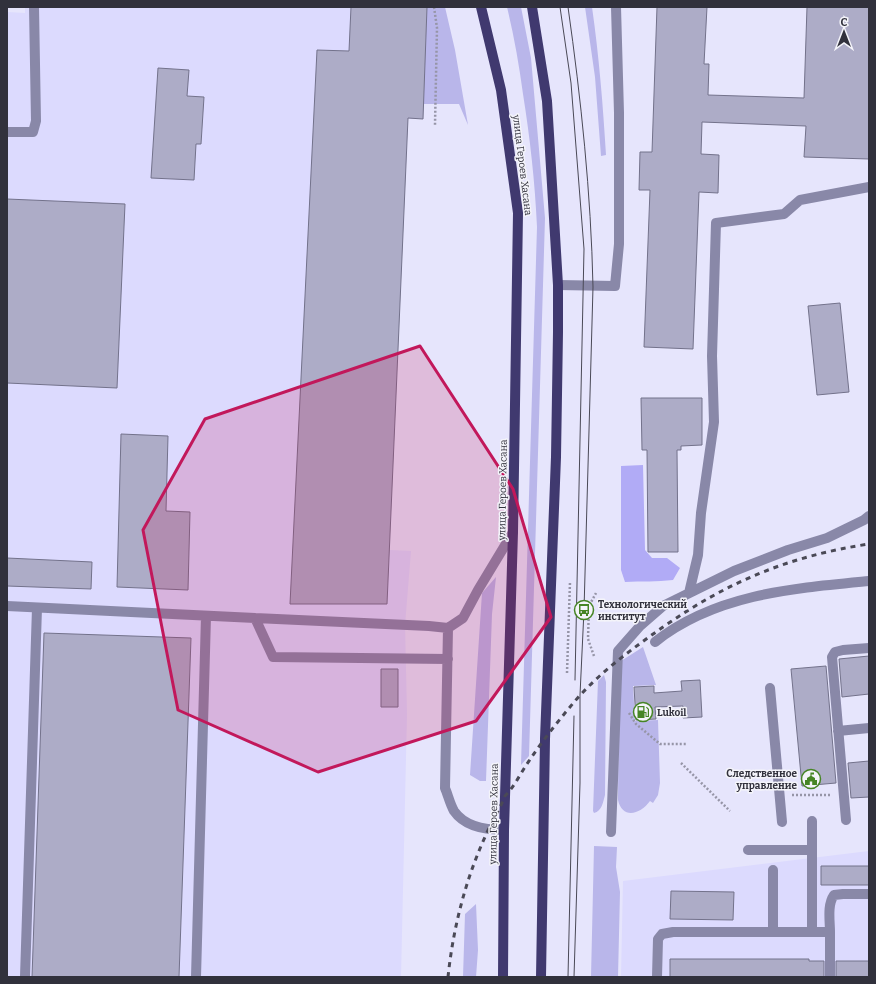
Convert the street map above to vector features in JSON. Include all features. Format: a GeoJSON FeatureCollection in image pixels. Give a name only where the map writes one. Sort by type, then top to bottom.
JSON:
{"type":"FeatureCollection","features":[{"type":"Feature","properties":{"kind":"main road","name":"улица Героев Хасана"},"geometry":{"type":"LineString","coordinates":[[481,7],[501,90],[518,213],[514,532],[504,830],[503,977]]}},
{"type":"Feature","properties":{"kind":"main road"},"geometry":{"type":"LineString","coordinates":[[532,7],[547,101],[558,285],[556,457],[545,739],[541,977]]}},
{"type":"Feature","properties":{"kind":"lane"},"geometry":{"type":"LineString","coordinates":[[7,132],[33,132],[36,121],[34,7]]}},
{"type":"Feature","properties":{"kind":"lane"},"geometry":{"type":"LineString","coordinates":[[558,285],[615,286],[619,244],[619,113],[616,7]]}},
{"type":"Feature","properties":{"kind":"lane"},"geometry":{"type":"LineString","coordinates":[[689,593],[698,555],[701,513],[714,422],[712,356],[716,223],[784,214],[800,200],[869,187]]}},
{"type":"Feature","properties":{"kind":"lane"},"geometry":{"type":"LineString","coordinates":[[611,832],[618,651],[640,626],[663,606],[734,571],[788,550],[827,538],[864,520],[869,516]]}},
{"type":"Feature","properties":{"kind":"lane"},"geometry":{"type":"LineString","coordinates":[[7,606],[448,628],[463,618],[478,590],[514,532]]}},
{"type":"Feature","properties":{"kind":"lane"},"geometry":{"type":"LineString","coordinates":[[655,642],[671,629],[718,607],[765,593],[869,581]]}},
{"type":"Feature","properties":{"kind":"lane"},"geometry":{"type":"LineString","coordinates":[[25,977],[37,608]]}},
{"type":"Feature","properties":{"kind":"lane"},"geometry":{"type":"LineString","coordinates":[[196,977],[206,616]]}},
{"type":"Feature","properties":{"kind":"lane"},"geometry":{"type":"LineString","coordinates":[[255,618],[273,657],[448,659]]}},
{"type":"Feature","properties":{"kind":"lane"},"geometry":{"type":"LineString","coordinates":[[448,628],[445,788],[454,811],[466,823],[488,830],[504,830]]}},
{"type":"Feature","properties":{"kind":"lane"},"geometry":{"type":"LineString","coordinates":[[846,820],[832,657],[835,652],[843,650],[869,648]]}},
{"type":"Feature","properties":{"kind":"lane"},"geometry":{"type":"LineString","coordinates":[[770,688],[782,822]]}},
{"type":"Feature","properties":{"kind":"lane"},"geometry":{"type":"LineString","coordinates":[[838,731],[869,728]]}},
{"type":"Feature","properties":{"kind":"lane"},"geometry":{"type":"LineString","coordinates":[[812,821],[812,932]]}},
{"type":"Feature","properties":{"kind":"lane"},"geometry":{"type":"LineString","coordinates":[[748,850],[812,850]]}},
{"type":"Feature","properties":{"kind":"lane"},"geometry":{"type":"LineString","coordinates":[[773,870],[773,932]]}},
{"type":"Feature","properties":{"kind":"lane"},"geometry":{"type":"LineString","coordinates":[[830,977],[831,899],[834,895],[869,894]]}},
{"type":"Feature","properties":{"kind":"lane"},"geometry":{"type":"LineString","coordinates":[[657,977],[658,939],[662,934],[673,932],[830,932]]}},
{"type":"Feature","properties":{"kind":"path"},"geometry":{"type":"LineString","coordinates":[[434,7],[437,28],[435,125]]}},
{"type":"Feature","properties":{"kind":"path"},"geometry":{"type":"LineString","coordinates":[[567,673],[570,582]]}},
{"type":"Feature","properties":{"kind":"path"},"geometry":{"type":"LineString","coordinates":[[594,656],[588,639],[589,606],[596,593]]}},
{"type":"Feature","properties":{"kind":"path"},"geometry":{"type":"LineString","coordinates":[[616,701],[624,704],[636,724],[660,744],[687,744]]}},
{"type":"Feature","properties":{"kind":"path"},"geometry":{"type":"LineString","coordinates":[[681,763],[730,811]]}},
{"type":"Feature","properties":{"kind":"path"},"geometry":{"type":"LineString","coordinates":[[780,795],[844,795]]}},
{"type":"Feature","properties":{"kind":"highlighted area"},"geometry":{"type":"Polygon","coordinates":[[[420,346],[513,489],[551,617],[476,721],[318,772],[178,710],[143,530],[205,419],[420,346]]]}},
{"type":"Feature","properties":{"kind":"shaded area"},"geometry":{"type":"Polygon","coordinates":[[[25,7],[427,7],[423,119],[408,119],[389,550],[411,551],[405,625],[407,714],[401,977],[7,977],[7,12],[25,13],[25,7]]]}},
{"type":"Feature","properties":{"kind":"shaded area"},"geometry":{"type":"Polygon","coordinates":[[[427,7],[445,7],[455,50],[468,125],[459,104],[423,104],[427,7]]]}},
{"type":"Feature","properties":{"kind":"shaded area"},"geometry":{"type":"Polygon","coordinates":[[[507,7],[521,7],[531,58],[545,218],[529,756],[521,765],[537,227],[534,177],[528,127],[518,61],[507,7]]]}},
{"type":"Feature","properties":{"kind":"shaded area"},"geometry":{"type":"Polygon","coordinates":[[[585,7],[592,7],[599,62],[606,155],[601,156],[595,77],[585,7]]]}},
{"type":"Feature","properties":{"kind":"shaded area"},"geometry":{"type":"Polygon","coordinates":[[[643,465],[645,550],[652,558],[667,558],[680,568],[673,580],[625,582],[621,570],[621,466],[643,465]]]}},
{"type":"Feature","properties":{"kind":"shaded area"},"geometry":{"type":"Polygon","coordinates":[[[496,577],[492,614],[486,781],[480,781],[470,775],[482,593],[496,577]]]}},
{"type":"Feature","properties":{"kind":"shaded area"},"geometry":{"type":"Polygon","coordinates":[[[643,647],[656,685],[633,686],[635,721],[658,720],[660,783],[658,795],[653,803],[650,801],[646,806],[637,812],[632,813],[623,810],[618,800],[619,668],[621,661],[643,647]]]}},
{"type":"Feature","properties":{"kind":"shaded area"},"geometry":{"type":"Polygon","coordinates":[[[604,675],[606,682],[605,795],[599,810],[594,813],[598,681],[604,675]]]}},
{"type":"Feature","properties":{"kind":"shaded area"},"geometry":{"type":"Polygon","coordinates":[[[594,846],[617,847],[616,867],[620,892],[618,977],[591,977],[594,846]]]}},
{"type":"Feature","properties":{"kind":"shaded area"},"geometry":{"type":"Polygon","coordinates":[[[869,851],[869,977],[621,977],[623,881],[869,851]]]}},
{"type":"Feature","properties":{"kind":"shaded area"},"geometry":{"type":"Polygon","coordinates":[[[476,904],[478,950],[476,977],[463,977],[465,914],[476,904]]]}},
{"type":"Feature","properties":{"kind":"building"},"geometry":{"type":"Polygon","coordinates":[[[351,7],[427,7],[423,119],[408,118],[387,604],[290,604],[317,50],[349,51],[351,7]]]}},
{"type":"Feature","properties":{"kind":"building"},"geometry":{"type":"Polygon","coordinates":[[[657,7],[707,7],[704,64],[709,64],[708,95],[804,98],[807,7],[869,7],[869,159],[804,157],[806,126],[702,122],[701,154],[719,155],[718,193],[699,192],[693,349],[644,347],[650,190],[639,190],[640,152],[652,152],[657,7]]]}},
{"type":"Feature","properties":{"kind":"building"},"geometry":{"type":"Polygon","coordinates":[[[158,68],[189,70],[187,96],[204,97],[201,144],[196,144],[194,180],[151,178],[158,68]]]}},
{"type":"Feature","properties":{"kind":"building"},"geometry":{"type":"Polygon","coordinates":[[[7,199],[125,204],[117,388],[7,383],[7,199]]]}},
{"type":"Feature","properties":{"kind":"building"},"geometry":{"type":"Polygon","coordinates":[[[840,303],[849,392],[817,395],[808,306],[840,303]]]}},
{"type":"Feature","properties":{"kind":"building"},"geometry":{"type":"Polygon","coordinates":[[[641,398],[702,398],[702,445],[681,446],[681,450],[677,450],[678,552],[648,552],[647,450],[642,450],[641,398]]]}},
{"type":"Feature","properties":{"kind":"building"},"geometry":{"type":"Polygon","coordinates":[[[121,434],[168,436],[166,511],[190,512],[188,590],[117,587],[121,434]]]}},
{"type":"Feature","properties":{"kind":"building"},"geometry":{"type":"Polygon","coordinates":[[[7,558],[92,562],[91,589],[7,586],[7,558]]]}},
{"type":"Feature","properties":{"kind":"building"},"geometry":{"type":"Polygon","coordinates":[[[44,633],[191,638],[179,977],[32,977],[44,633]]]}},
{"type":"Feature","properties":{"kind":"building"},"geometry":{"type":"Polygon","coordinates":[[[869,656],[869,694],[842,697],[839,659],[869,656]]]}},
{"type":"Feature","properties":{"kind":"building"},"geometry":{"type":"Polygon","coordinates":[[[826,666],[836,783],[802,786],[791,669],[826,666]]]}},
{"type":"Feature","properties":{"kind":"building"},"geometry":{"type":"Polygon","coordinates":[[[381,669],[398,669],[398,707],[381,707],[381,669]]]}},
{"type":"Feature","properties":{"kind":"building"},"geometry":{"type":"Polygon","coordinates":[[[700,680],[702,717],[683,718],[683,706],[655,707],[656,719],[636,720],[634,687],[654,686],[654,693],[682,691],[681,681],[700,680]]]}},
{"type":"Feature","properties":{"kind":"building"},"geometry":{"type":"Polygon","coordinates":[[[869,761],[869,797],[851,798],[848,763],[869,761]]]}},
{"type":"Feature","properties":{"kind":"building"},"geometry":{"type":"Polygon","coordinates":[[[821,866],[869,866],[869,885],[821,885],[821,866]]]}},
{"type":"Feature","properties":{"kind":"building"},"geometry":{"type":"Polygon","coordinates":[[[671,891],[734,892],[733,920],[670,919],[671,891]]]}},
{"type":"Feature","properties":{"kind":"building"},"geometry":{"type":"Polygon","coordinates":[[[670,959],[809,959],[809,961],[824,961],[824,977],[670,977],[670,959]]]}},
{"type":"Feature","properties":{"kind":"building"},"geometry":{"type":"Polygon","coordinates":[[[836,961],[869,961],[869,977],[836,977],[836,961]]]}},
{"type":"Feature","properties":{"kind":"tram line"},"geometry":{"type":"LineString","coordinates":[[560,7],[571,83],[584,249],[575,680]]}},
{"type":"Feature","properties":{"kind":"tram line"},"geometry":{"type":"LineString","coordinates":[[568,7],[585,146],[593,287],[584,610],[580,695],[580,783],[574,977]]}},
{"type":"Feature","properties":{"kind":"tram line"},"geometry":{"type":"LineString","coordinates":[[568,977],[574,716]]}},
{"type":"Feature","properties":{"kind":"railway"},"geometry":{"type":"LineString","coordinates":[[448,977],[453,941],[461,906],[471,871],[487,832],[505,796],[534,753],[585,690],[617,661],[663,627],[712,596],[736,584],[787,563],[840,549],[869,544]]}},
{"type":"Feature","properties":{"kind":"place","name":"Технологический институт"},"geometry":{"type":"Point","coordinates":[584,610]}},
{"type":"Feature","properties":{"kind":"place","name":"Lukoil"},"geometry":{"type":"Point","coordinates":[643,712]}},
{"type":"Feature","properties":{"kind":"place","name":"Следственное управление"},"geometry":{"type":"Point","coordinates":[811,779]}}]}
